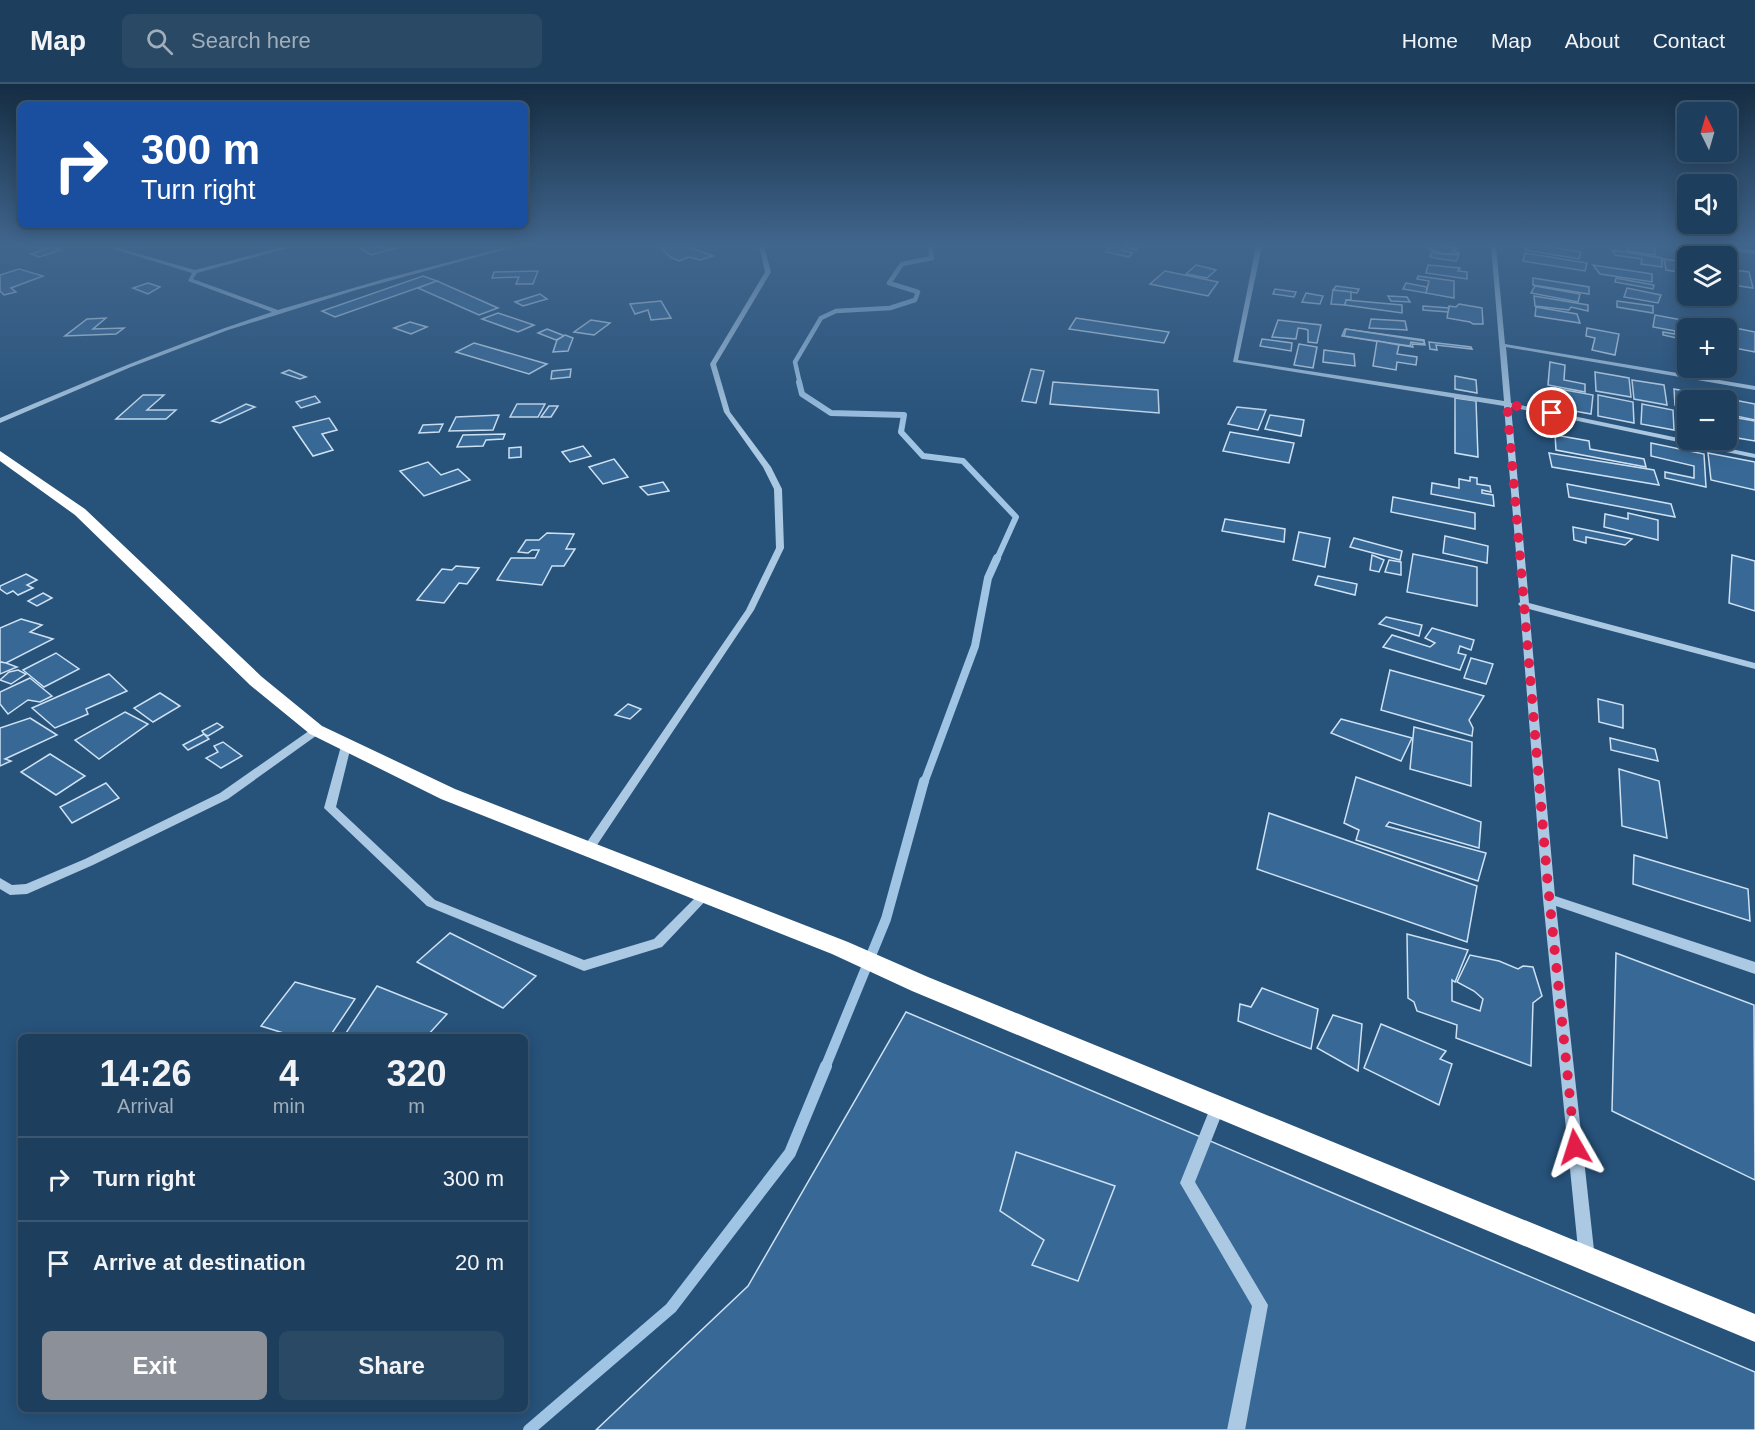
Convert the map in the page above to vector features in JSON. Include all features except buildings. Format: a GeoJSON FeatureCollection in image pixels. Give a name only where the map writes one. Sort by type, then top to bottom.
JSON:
{"type":"FeatureCollection","features":[{"type":"Feature","properties":{"kind":"highway"},"geometry":{"type":"LineString","coordinates":[[3,459],[80,512],[256,681],[316,730],[346,746],[448,794],[840,948],[887,970],[1755,1328]]}},
{"type":"Feature","properties":{"kind":"street"},"geometry":{"type":"LineString","coordinates":[[269,309],[278,312]]}},
{"type":"Feature","properties":{"kind":"street"},"geometry":{"type":"LineString","coordinates":[[0,421],[97,379],[289,309]]}},
{"type":"Feature","properties":{"kind":"street"},"geometry":{"type":"LineString","coordinates":[[589,848],[750,610],[780,548],[778,489],[767,467],[728,412],[713,364],[746,309]]}},
{"type":"Feature","properties":{"kind":"street"},"geometry":{"type":"LineString","coordinates":[[1246,309],[1235,361],[1507,404],[1755,456]]}},
{"type":"Feature","properties":{"kind":"street"},"geometry":{"type":"LineString","coordinates":[[1500,309],[1522,604],[1549,899],[1587,1260]]}},
{"type":"Feature","properties":{"kind":"street"},"geometry":{"type":"LineString","coordinates":[[1503,345],[1755,388]]}},
{"type":"Feature","properties":{"kind":"street"},"geometry":{"type":"LineString","coordinates":[[1522,604],[1755,666]]}},
{"type":"Feature","properties":{"kind":"street"},"geometry":{"type":"LineString","coordinates":[[0,883],[10,890],[27,889],[89,862],[224,796],[316,730]]}},
{"type":"Feature","properties":{"kind":"street"},"geometry":{"type":"LineString","coordinates":[[346,746],[330,808],[431,903],[573,962],[584,966],[658,942],[705,895]]}},
{"type":"Feature","properties":{"kind":"street"},"geometry":{"type":"LineString","coordinates":[[1549,899],[1755,968]]}},
{"type":"Feature","properties":{"kind":"street"},"geometry":{"type":"LineString","coordinates":[[1218,1106],[1187,1183],[1260,1305],[1236,1430]]}},
{"type":"Feature","properties":{"kind":"waterway"},"geometry":{"type":"LineString","coordinates":[[800,384],[795,362],[821,318],[836,311],[875,309]]}},
{"type":"Feature","properties":{"kind":"waterway"},"geometry":{"type":"LineString","coordinates":[[799,382],[802,394],[831,413],[904,415],[901,432],[923,456],[963,461],[1016,517],[997,559]]}},
{"type":"Feature","properties":{"kind":"waterway"},"geometry":{"type":"LineString","coordinates":[[924,783],[975,646],[988,578],[997,558]]}},
{"type":"Feature","properties":{"kind":"waterway"},"geometry":{"type":"LineString","coordinates":[[825,1068],[886,919],[924,781]]}},
{"type":"Feature","properties":{"kind":"waterway"},"geometry":{"type":"LineString","coordinates":[[529,1430],[671,1308],[790,1153],[826,1066]]}},
{"type":"Feature","properties":{"kind":"route"},"geometry":{"type":"LineString","coordinates":[[1552,413],[1507,404],[1522,604],[1575,1147]]}}]}
